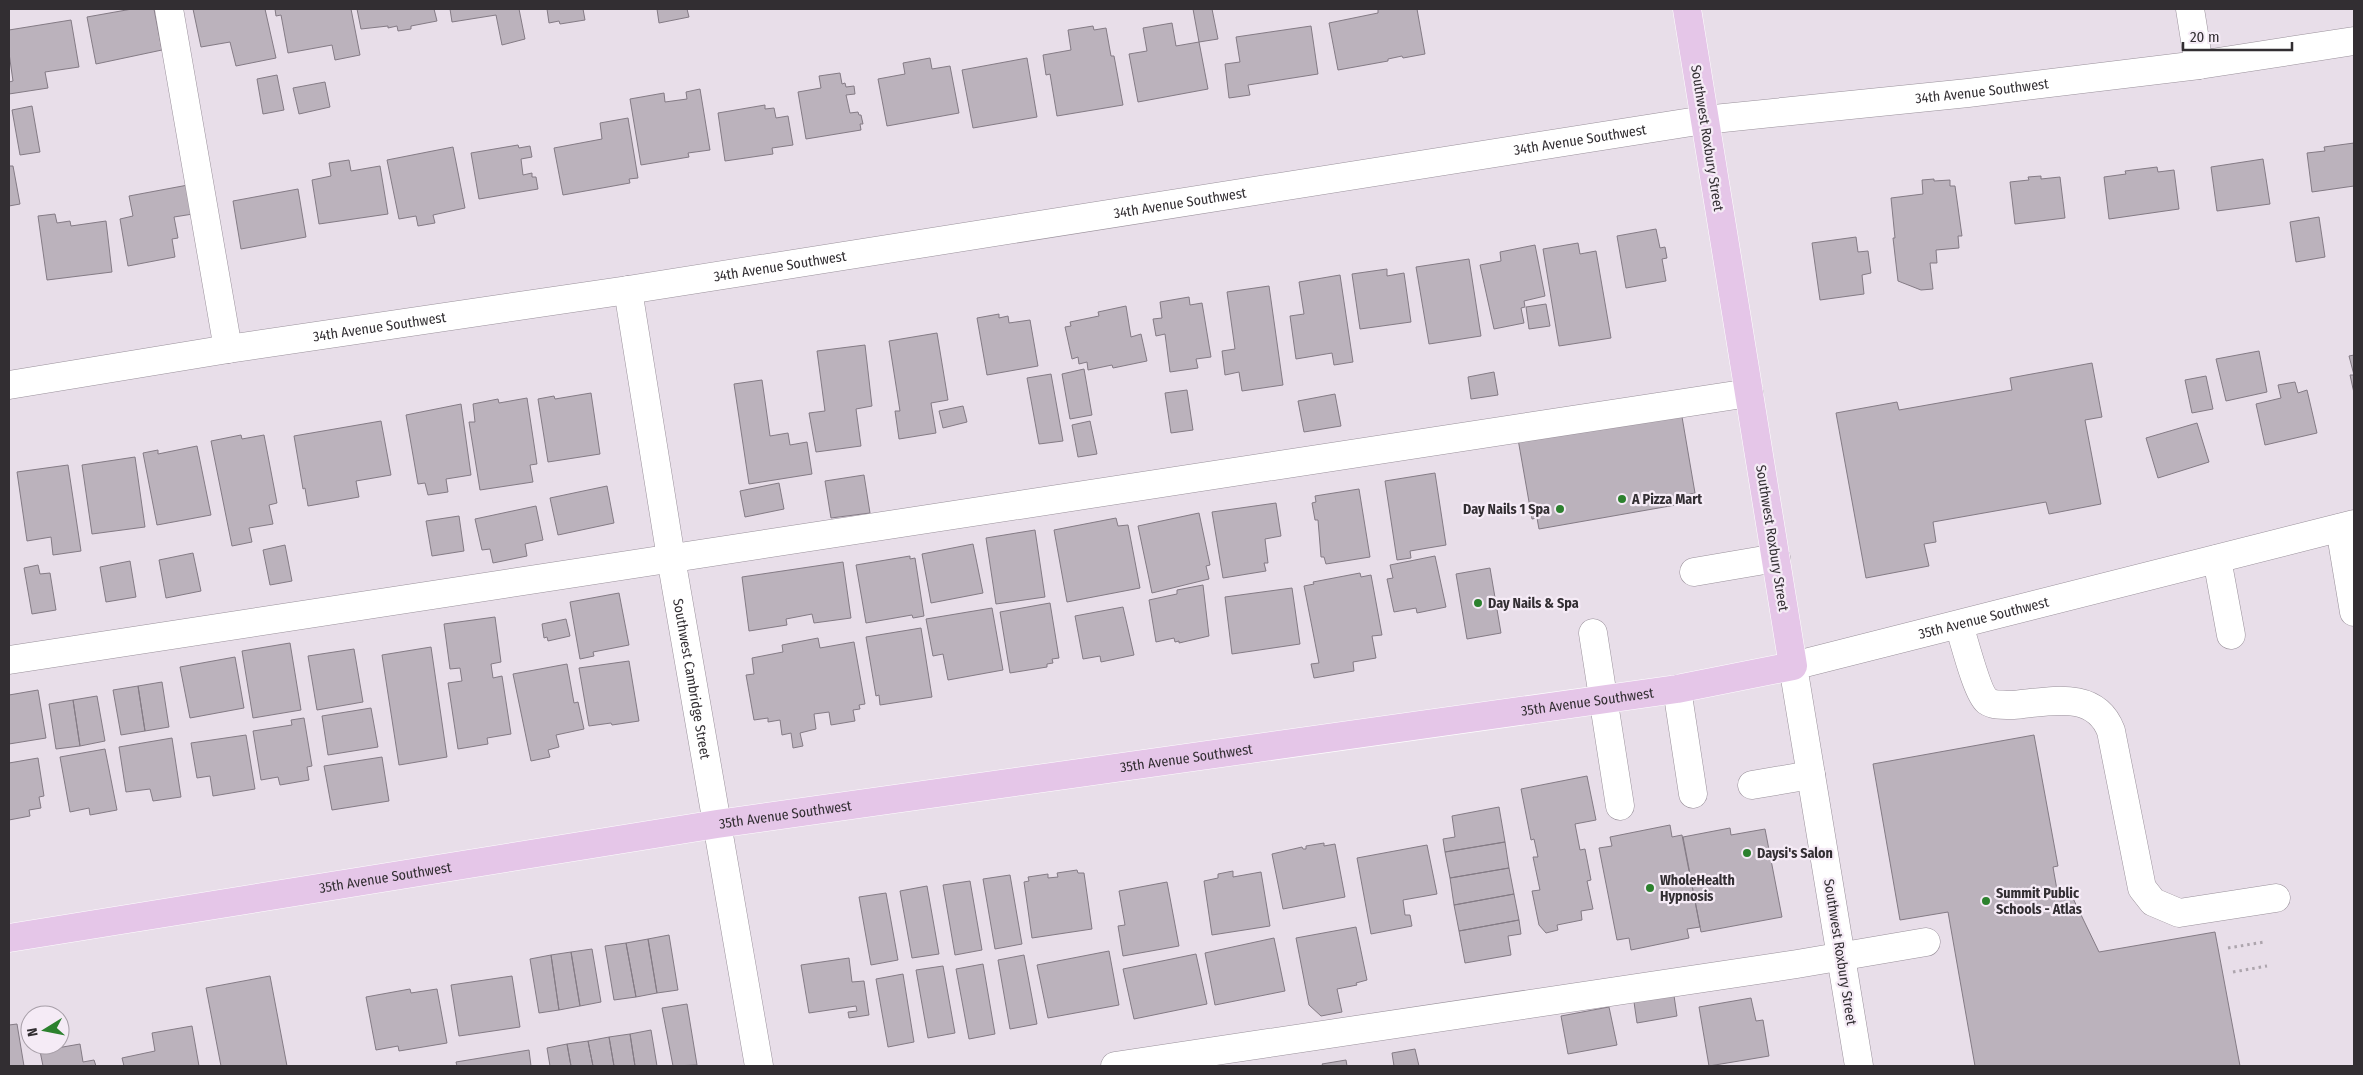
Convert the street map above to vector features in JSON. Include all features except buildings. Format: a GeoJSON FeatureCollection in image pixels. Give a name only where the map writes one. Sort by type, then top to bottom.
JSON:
{"type":"FeatureCollection","features":[{"type":"Feature","properties":{"kind":"main road","name":"Southwest Roxbury Street"},"geometry":{"type":"LineString","coordinates":[[1687,9],[1793,666]]}},
{"type":"Feature","properties":{"kind":"main road","name":"35th Avenue Southwest"},"geometry":{"type":"LineString","coordinates":[[9,938],[717,824],[1677,689],[1793,666]]}},
{"type":"Feature","properties":{"kind":"street"},"geometry":{"type":"LineString","coordinates":[[169,9],[228,350]]}},
{"type":"Feature","properties":{"kind":"street"},"geometry":{"type":"LineString","coordinates":[[2190,9],[2199,65]]}},
{"type":"Feature","properties":{"kind":"street","name":"34th Avenue Southwest"},"geometry":{"type":"LineString","coordinates":[[9,385],[628,290],[1704,120],[1968,93],[2199,65],[2354,41]]}},
{"type":"Feature","properties":{"kind":"street","name":"Southwest Cambridge Street"},"geometry":{"type":"LineString","coordinates":[[628,290],[671,558],[759,1066]]}},
{"type":"Feature","properties":{"kind":"street"},"geometry":{"type":"LineString","coordinates":[[9,660],[1749,393]]}},
{"type":"Feature","properties":{"kind":"street"},"geometry":{"type":"LineString","coordinates":[[2347,526],[2354,612]]}},
{"type":"Feature","properties":{"kind":"street","name":"35th Avenue Southwest"},"geometry":{"type":"LineString","coordinates":[[1793,666],[2347,526]]}},
{"type":"Feature","properties":{"kind":"street"},"geometry":{"type":"LineString","coordinates":[[1694,572],[1776,558]]}},
{"type":"Feature","properties":{"kind":"street"},"geometry":{"type":"LineString","coordinates":[[2217,559],[2231,635]]}},
{"type":"Feature","properties":{"kind":"street"},"geometry":{"type":"LineString","coordinates":[[1959,625],[1980,691],[1987,701],[2002,705],[2051,700],[2071,701],[2086,705],[2107,720],[2112,731],[2142,888],[2148,898],[2178,913],[2276,898]]}},
{"type":"Feature","properties":{"kind":"street"},"geometry":{"type":"LineString","coordinates":[[1592,633],[1620,806]]}},
{"type":"Feature","properties":{"kind":"street","name":"Southwest Roxbury Street"},"geometry":{"type":"LineString","coordinates":[[1793,666],[1859,1066]]}},
{"type":"Feature","properties":{"kind":"street"},"geometry":{"type":"LineString","coordinates":[[1677,689],[1693,794]]}},
{"type":"Feature","properties":{"kind":"street"},"geometry":{"type":"LineString","coordinates":[[1752,785],[1811,775]]}},
{"type":"Feature","properties":{"kind":"street"},"geometry":{"type":"LineString","coordinates":[[1115,1066],[1841,957],[1926,942]]}},
{"type":"Feature","properties":{"kind":"path"},"geometry":{"type":"LineString","coordinates":[[2228,948],[2264,942]]}},
{"type":"Feature","properties":{"kind":"path"},"geometry":{"type":"LineString","coordinates":[[2233,972],[2267,966]]}},
{"type":"Feature","properties":{"kind":"place","name":"A Pizza Mart"},"geometry":{"type":"Point","coordinates":[1622,499]}},
{"type":"Feature","properties":{"kind":"place","name":"Day Nails 1 Spa"},"geometry":{"type":"Point","coordinates":[1560,509]}},
{"type":"Feature","properties":{"kind":"place","name":"Day Nails & Spa"},"geometry":{"type":"Point","coordinates":[1478,603]}},
{"type":"Feature","properties":{"kind":"place","name":"Daysi's Salon"},"geometry":{"type":"Point","coordinates":[1747,853]}},
{"type":"Feature","properties":{"kind":"place","name":"WholeHealth Hypnosis"},"geometry":{"type":"Point","coordinates":[1650,888]}},
{"type":"Feature","properties":{"kind":"place","name":"Summit Public Schools - Atlas"},"geometry":{"type":"Point","coordinates":[1986,901]}}]}
